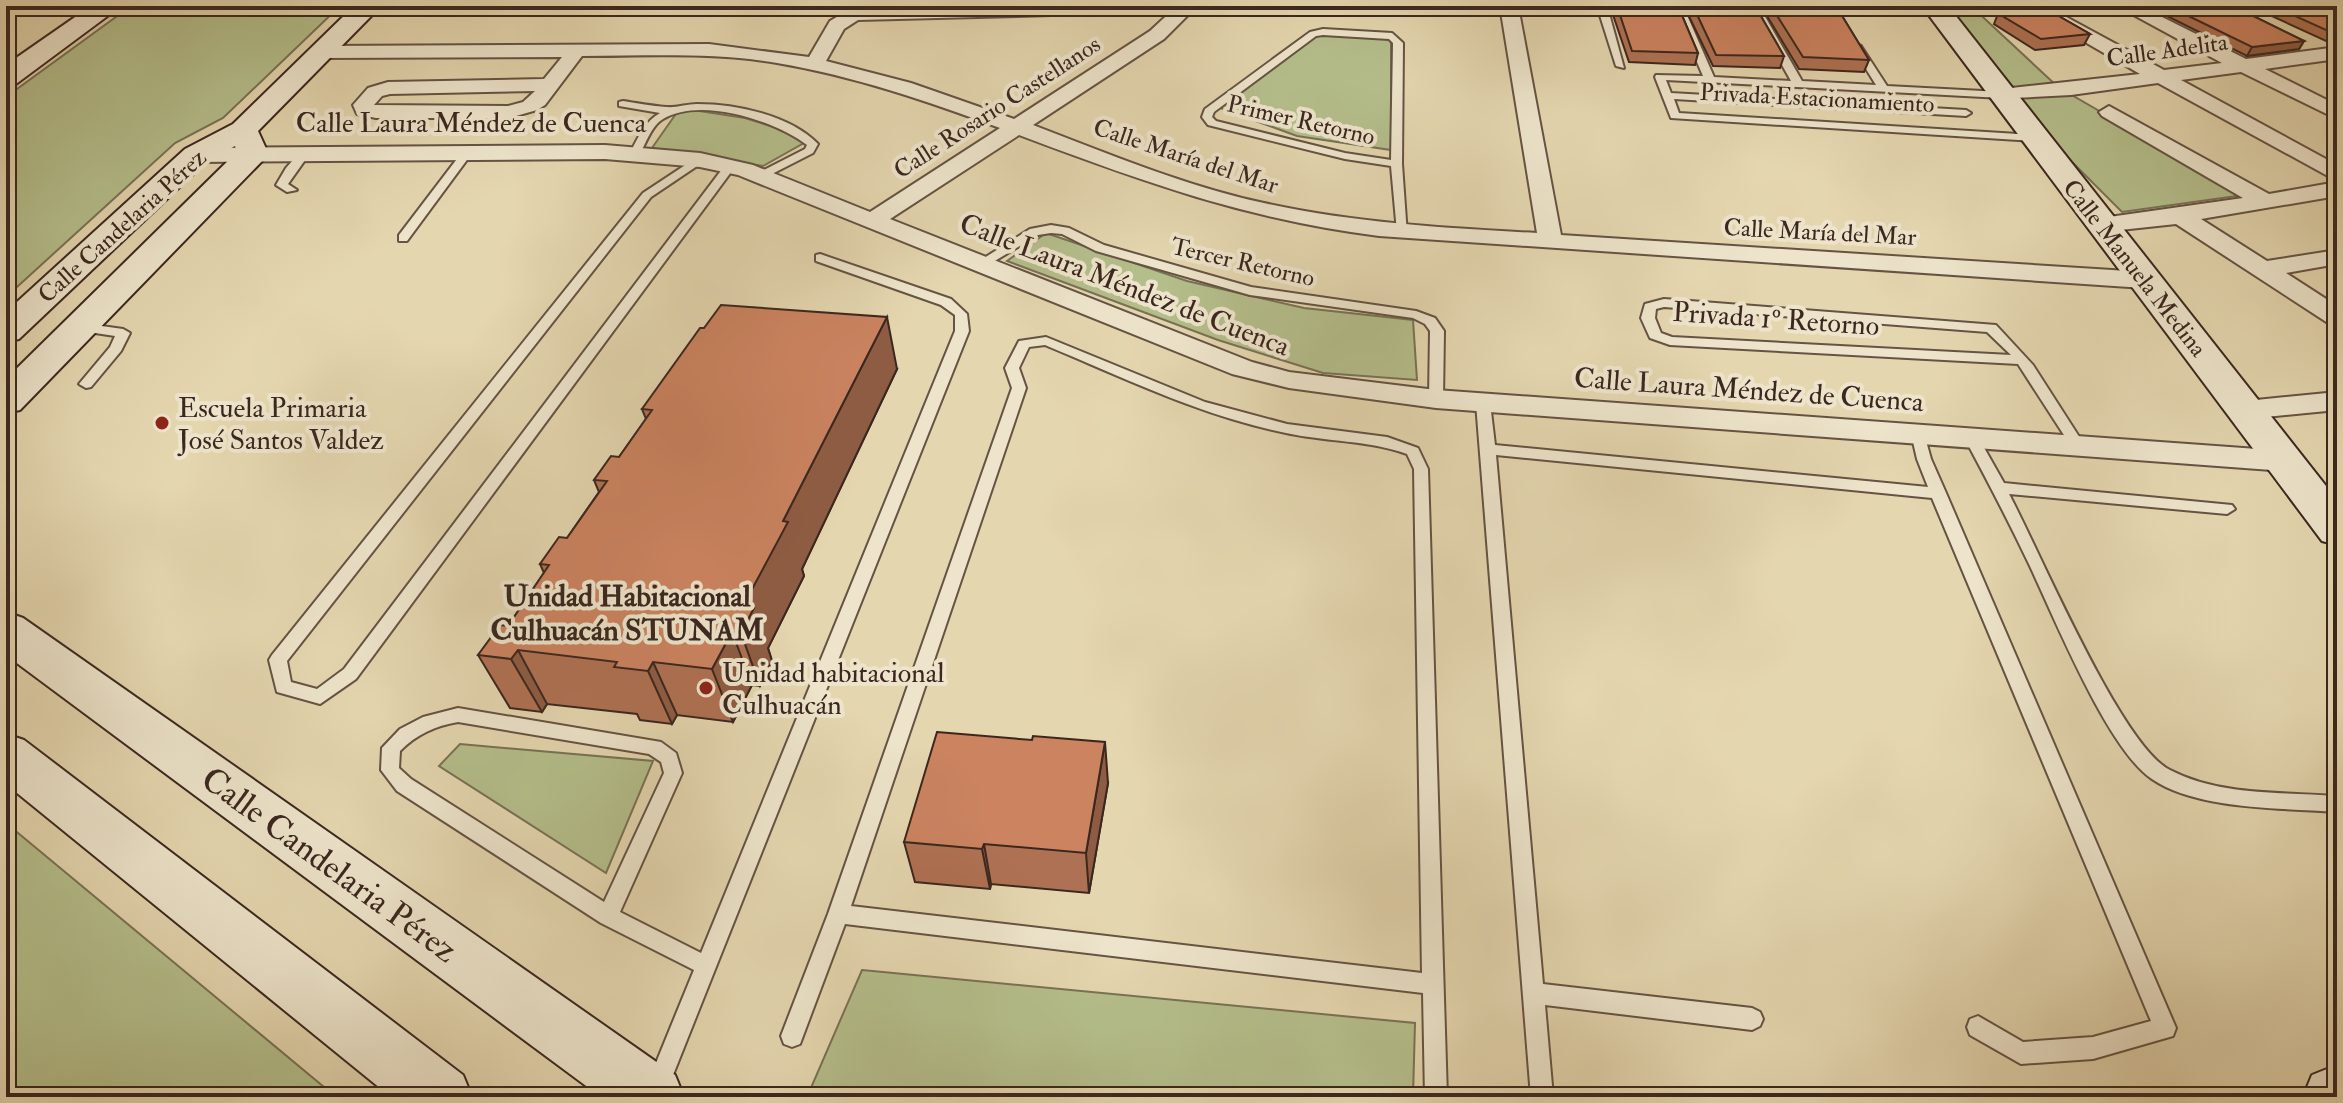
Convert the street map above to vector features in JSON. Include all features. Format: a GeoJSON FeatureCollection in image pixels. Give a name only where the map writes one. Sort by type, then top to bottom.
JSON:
{"type":"FeatureCollection","features":[{"type":"Feature","properties":{"kind":"main road"},"geometry":{"type":"LineString","coordinates":[[6,52],[73,6]]}},
{"type":"Feature","properties":{"kind":"main road"},"geometry":{"type":"LineString","coordinates":[[6,78],[108,6]]}},
{"type":"Feature","properties":{"kind":"main road","name":"Calle Candelaria Pérez"},"geometry":{"type":"LineString","coordinates":[[6,401],[80,327],[248,142],[320,52],[368,6]]}},
{"type":"Feature","properties":{"kind":"main road","name":"Calle Manuela Medina"},"geometry":{"type":"LineString","coordinates":[[1935,6],[2337,530]]}},
{"type":"Feature","properties":{"kind":"main road","name":"Calle Candelaria Pérez"},"geometry":{"type":"LineString","coordinates":[[6,331],[196,155],[248,142]]}},
{"type":"Feature","properties":{"kind":"main road","name":"Calle Candelaria Pérez"},"geometry":{"type":"LineString","coordinates":[[6,630],[653,1097]]}},
{"type":"Feature","properties":{"kind":"main road"},"geometry":{"type":"LineString","coordinates":[[6,755],[441,1097]]}},
{"type":"Feature","properties":{"kind":"street"},"geometry":{"type":"LineString","coordinates":[[815,63],[837,25],[856,10],[1052,10],[1066,6]]}},
{"type":"Feature","properties":{"kind":"street","name":"Calle Rosario Castellanos"},"geometry":{"type":"LineString","coordinates":[[872,221],[1157,35],[1188,6]]}},
{"type":"Feature","properties":{"kind":"street"},"geometry":{"type":"LineString","coordinates":[[1509,6],[1550,242]]}},
{"type":"Feature","properties":{"kind":"street"},"geometry":{"type":"LineString","coordinates":[[2032,6],[2337,174]]}},
{"type":"Feature","properties":{"kind":"street"},"geometry":{"type":"LineString","coordinates":[[2126,6],[2337,113]]}},
{"type":"Feature","properties":{"kind":"street"},"geometry":{"type":"LineString","coordinates":[[2301,40],[2334,55]]}},
{"type":"Feature","properties":{"kind":"street"},"geometry":{"type":"LineString","coordinates":[[550,85],[388,88],[375,92],[363,105],[364,110],[376,112],[509,112],[530,106],[550,85],[576,51]]}},
{"type":"Feature","properties":{"kind":"street","name":"Calle María del Mar"},"geometry":{"type":"LineString","coordinates":[[320,52],[751,52],[815,63],[1014,126],[1216,198],[1297,217],[1403,232],[2144,280]]}},
{"type":"Feature","properties":{"kind":"street","name":"Calle Adelita"},"geometry":{"type":"LineString","coordinates":[[2002,95],[2334,55]]}},
{"type":"Feature","properties":{"kind":"street"},"geometry":{"type":"LineString","coordinates":[[2109,112],[2265,201]]}},
{"type":"Feature","properties":{"kind":"street","name":"Calle Laura Méndez de Cuenca"},"geometry":{"type":"LineString","coordinates":[[248,142],[305,153],[635,153],[730,166],[1242,368],[1289,380],[1483,403],[2285,461]]}},
{"type":"Feature","properties":{"kind":"street"},"geometry":{"type":"LineString","coordinates":[[2102,225],[2180,216],[2337,189]]}},
{"type":"Feature","properties":{"kind":"street"},"geometry":{"type":"LineString","coordinates":[[2180,216],[2337,317]]}},
{"type":"Feature","properties":{"kind":"street"},"geometry":{"type":"LineString","coordinates":[[2264,269],[2337,257]]}},
{"type":"Feature","properties":{"kind":"street"},"geometry":{"type":"LineString","coordinates":[[2246,410],[2330,407]]}},
{"type":"Feature","properties":{"kind":"lane"},"geometry":{"type":"LineString","coordinates":[[1602,6],[1621,66]]}},
{"type":"Feature","properties":{"kind":"lane"},"geometry":{"type":"LineString","coordinates":[[1678,6],[1710,80]]}},
{"type":"Feature","properties":{"kind":"lane"},"geometry":{"type":"LineString","coordinates":[[1754,6],[1798,84]]}},
{"type":"Feature","properties":{"kind":"lane"},"geometry":{"type":"LineString","coordinates":[[1848,33],[1883,88]]}},
{"type":"Feature","properties":{"kind":"lane","name":"Primer Retorno"},"geometry":{"type":"LineString","coordinates":[[1396,164],[1283,142],[1212,123],[1207,117],[1209,111],[1313,34],[1392,36],[1398,43],[1396,164],[1403,232]]}},
{"type":"Feature","properties":{"kind":"lane","name":"Privada Estacionamiento"},"geometry":{"type":"LineString","coordinates":[[2002,95],[1660,77],[1675,116],[2035,138]]}},
{"type":"Feature","properties":{"kind":"lane","name":"Privada Estacionamiento"},"geometry":{"type":"LineString","coordinates":[[1952,92],[1977,134]]}},
{"type":"Feature","properties":{"kind":"lane","name":"Privada Estacionamiento"},"geometry":{"type":"LineString","coordinates":[[1667,96],[1966,113]]}},
{"type":"Feature","properties":{"kind":"lane"},"geometry":{"type":"LineString","coordinates":[[623,104],[669,111]]}},
{"type":"Feature","properties":{"kind":"lane"},"geometry":{"type":"LineString","coordinates":[[635,153],[656,118],[688,107],[722,108],[778,124],[813,144],[809,151],[760,176]]}},
{"type":"Feature","properties":{"kind":"lane"},"geometry":{"type":"LineString","coordinates":[[291,190],[282,185],[284,179],[305,153]]}},
{"type":"Feature","properties":{"kind":"lane"},"geometry":{"type":"LineString","coordinates":[[403,238],[467,153]]}},
{"type":"Feature","properties":{"kind":"lane"},"geometry":{"type":"LineString","coordinates":[[700,160],[647,195],[288,647],[278,660],[283,687],[320,697],[350,674],[730,166]]}},
{"type":"Feature","properties":{"kind":"lane","name":"Tercer Retorno"},"geometry":{"type":"LineString","coordinates":[[979,265],[1034,232],[1051,229],[1065,231],[1100,248],[1250,291],[1416,315],[1430,321],[1437,331],[1436,399]]}},
{"type":"Feature","properties":{"kind":"lane"},"geometry":{"type":"LineString","coordinates":[[653,1097],[962,331],[961,314],[946,302],[820,258]]}},
{"type":"Feature","properties":{"kind":"lane","name":"Privada 1º Retorno"},"geometry":{"type":"LineString","coordinates":[[2021,360],[1670,341],[1655,335],[1648,318],[1650,307],[1664,303],[1991,328],[2005,338],[2021,360],[2078,446]]}},
{"type":"Feature","properties":{"kind":"lane"},"geometry":{"type":"LineString","coordinates":[[80,327],[123,333],[116,348],[86,384]]}},
{"type":"Feature","properties":{"kind":"lane"},"geometry":{"type":"LineString","coordinates":[[792,1036],[838,914],[1019,388],[1012,368],[1024,344],[1046,341],[1200,405],[1287,429],[1387,442],[1413,451],[1421,469],[1436,1097]]}},
{"type":"Feature","properties":{"kind":"lane"},"geometry":{"type":"LineString","coordinates":[[1483,403],[1542,1097]]}},
{"type":"Feature","properties":{"kind":"lane"},"geometry":{"type":"LineString","coordinates":[[1918,433],[1924,459],[1938,493],[2165,1028],[2093,1048],[2021,1053],[1978,1027]]}},
{"type":"Feature","properties":{"kind":"lane"},"geometry":{"type":"LineString","coordinates":[[1971,437],[2000,488],[2105,700],[2135,749],[2156,773],[2195,791],[2337,804]]}},
{"type":"Feature","properties":{"kind":"lane"},"geometry":{"type":"LineString","coordinates":[[1488,449],[1938,493]]}},
{"type":"Feature","properties":{"kind":"lane"},"geometry":{"type":"LineString","coordinates":[[2000,488],[2227,509]]}},
{"type":"Feature","properties":{"kind":"lane"},"geometry":{"type":"LineString","coordinates":[[608,916],[673,773],[669,758],[654,747],[458,715],[435,718],[412,728],[391,748],[390,770],[404,785],[608,916],[706,966]]}},
{"type":"Feature","properties":{"kind":"lane"},"geometry":{"type":"LineString","coordinates":[[838,914],[1433,984]]}},
{"type":"Feature","properties":{"kind":"lane"},"geometry":{"type":"LineString","coordinates":[[1533,993],[1752,1019]]}},
{"type":"Feature","properties":{"kind":"green space"},"geometry":{"type":"Polygon","coordinates":[[[131,6],[340,6],[223,118],[175,143],[6,297],[6,97],[131,6]]]}},
{"type":"Feature","properties":{"kind":"green space"},"geometry":{"type":"Polygon","coordinates":[[[1941,6],[1971,6],[2058,87],[2244,195],[2122,212],[2022,112],[1941,6]]]}},
{"type":"Feature","properties":{"kind":"green space"},"geometry":{"type":"Polygon","coordinates":[[[1320,33],[1391,36],[1391,150],[1297,136],[1220,108],[1320,33]]]}},
{"type":"Feature","properties":{"kind":"green space"},"geometry":{"type":"Polygon","coordinates":[[[680,108],[745,118],[811,139],[763,166],[652,148],[680,108]]]}},
{"type":"Feature","properties":{"kind":"green space"},"geometry":{"type":"Polygon","coordinates":[[[1046,233],[1187,281],[1304,308],[1413,320],[1417,380],[1323,373],[1218,340],[1007,261],[1046,233]]]}},
{"type":"Feature","properties":{"kind":"green space"},"geometry":{"type":"Polygon","coordinates":[[[460,744],[653,761],[606,873],[439,766],[460,744]]]}},
{"type":"Feature","properties":{"kind":"green space"},"geometry":{"type":"Polygon","coordinates":[[[6,823],[336,1097],[6,1097],[6,823]]]}},
{"type":"Feature","properties":{"kind":"green space"},"geometry":{"type":"Polygon","coordinates":[[[862,970],[1415,1023],[1413,1097],[807,1097],[862,970]]]}},
{"type":"Feature","properties":{"kind":"building"},"geometry":{"type":"Polygon","coordinates":[[[1617,6],[1678,6],[1698,53],[1632,51],[1617,6]]]}},
{"type":"Feature","properties":{"kind":"building"},"geometry":{"type":"Polygon","coordinates":[[[1693,6],[1755,6],[1784,56],[1716,55],[1693,6]]]}},
{"type":"Feature","properties":{"kind":"building"},"geometry":{"type":"Polygon","coordinates":[[[1771,6],[1836,6],[1869,60],[1803,57],[1771,6]]]}},
{"type":"Feature","properties":{"kind":"building"},"geometry":{"type":"Polygon","coordinates":[[[2003,6],[2041,6],[2090,34],[2041,39],[1999,14],[2013,12],[2003,6]]]}},
{"type":"Feature","properties":{"kind":"building"},"geometry":{"type":"Polygon","coordinates":[[[2168,6],[2233,6],[2304,41],[2252,47],[2168,6]]]}},
{"type":"Feature","properties":{"kind":"building"},"geometry":{"type":"Polygon","coordinates":[[[2273,6],[2337,7],[2337,35],[2273,6]]]}},
{"type":"Feature","properties":{"kind":"building"},"geometry":{"type":"Polygon","coordinates":[[[721,305],[887,317],[783,521],[788,522],[743,606],[754,608],[741,633],[732,632],[712,669],[653,662],[648,671],[614,667],[617,662],[518,650],[511,659],[478,655],[500,625],[508,626],[549,565],[540,564],[559,537],[567,538],[607,481],[594,480],[611,456],[619,457],[652,410],[642,409],[700,328],[704,328],[721,305]]]}},
{"type":"Feature","properties":{"kind":"building"},"geometry":{"type":"Polygon","coordinates":[[[937,732],[1105,742],[1086,853],[984,844],[982,849],[904,842],[937,732]]]}},
{"type":"Feature","properties":{"kind":"place","name":"Escuela Primaria José Santos Valdez"},"geometry":{"type":"Point","coordinates":[162,423]}},
{"type":"Feature","properties":{"kind":"place","name":"Unidad habitacional Culhuacán"},"geometry":{"type":"Point","coordinates":[706,688]}},
{"type":"Feature","properties":{"kind":"district","name":"Unidad Habitacional Culhuacán STUNAM"},"geometry":{"type":"Point","coordinates":[627,613]}}]}
